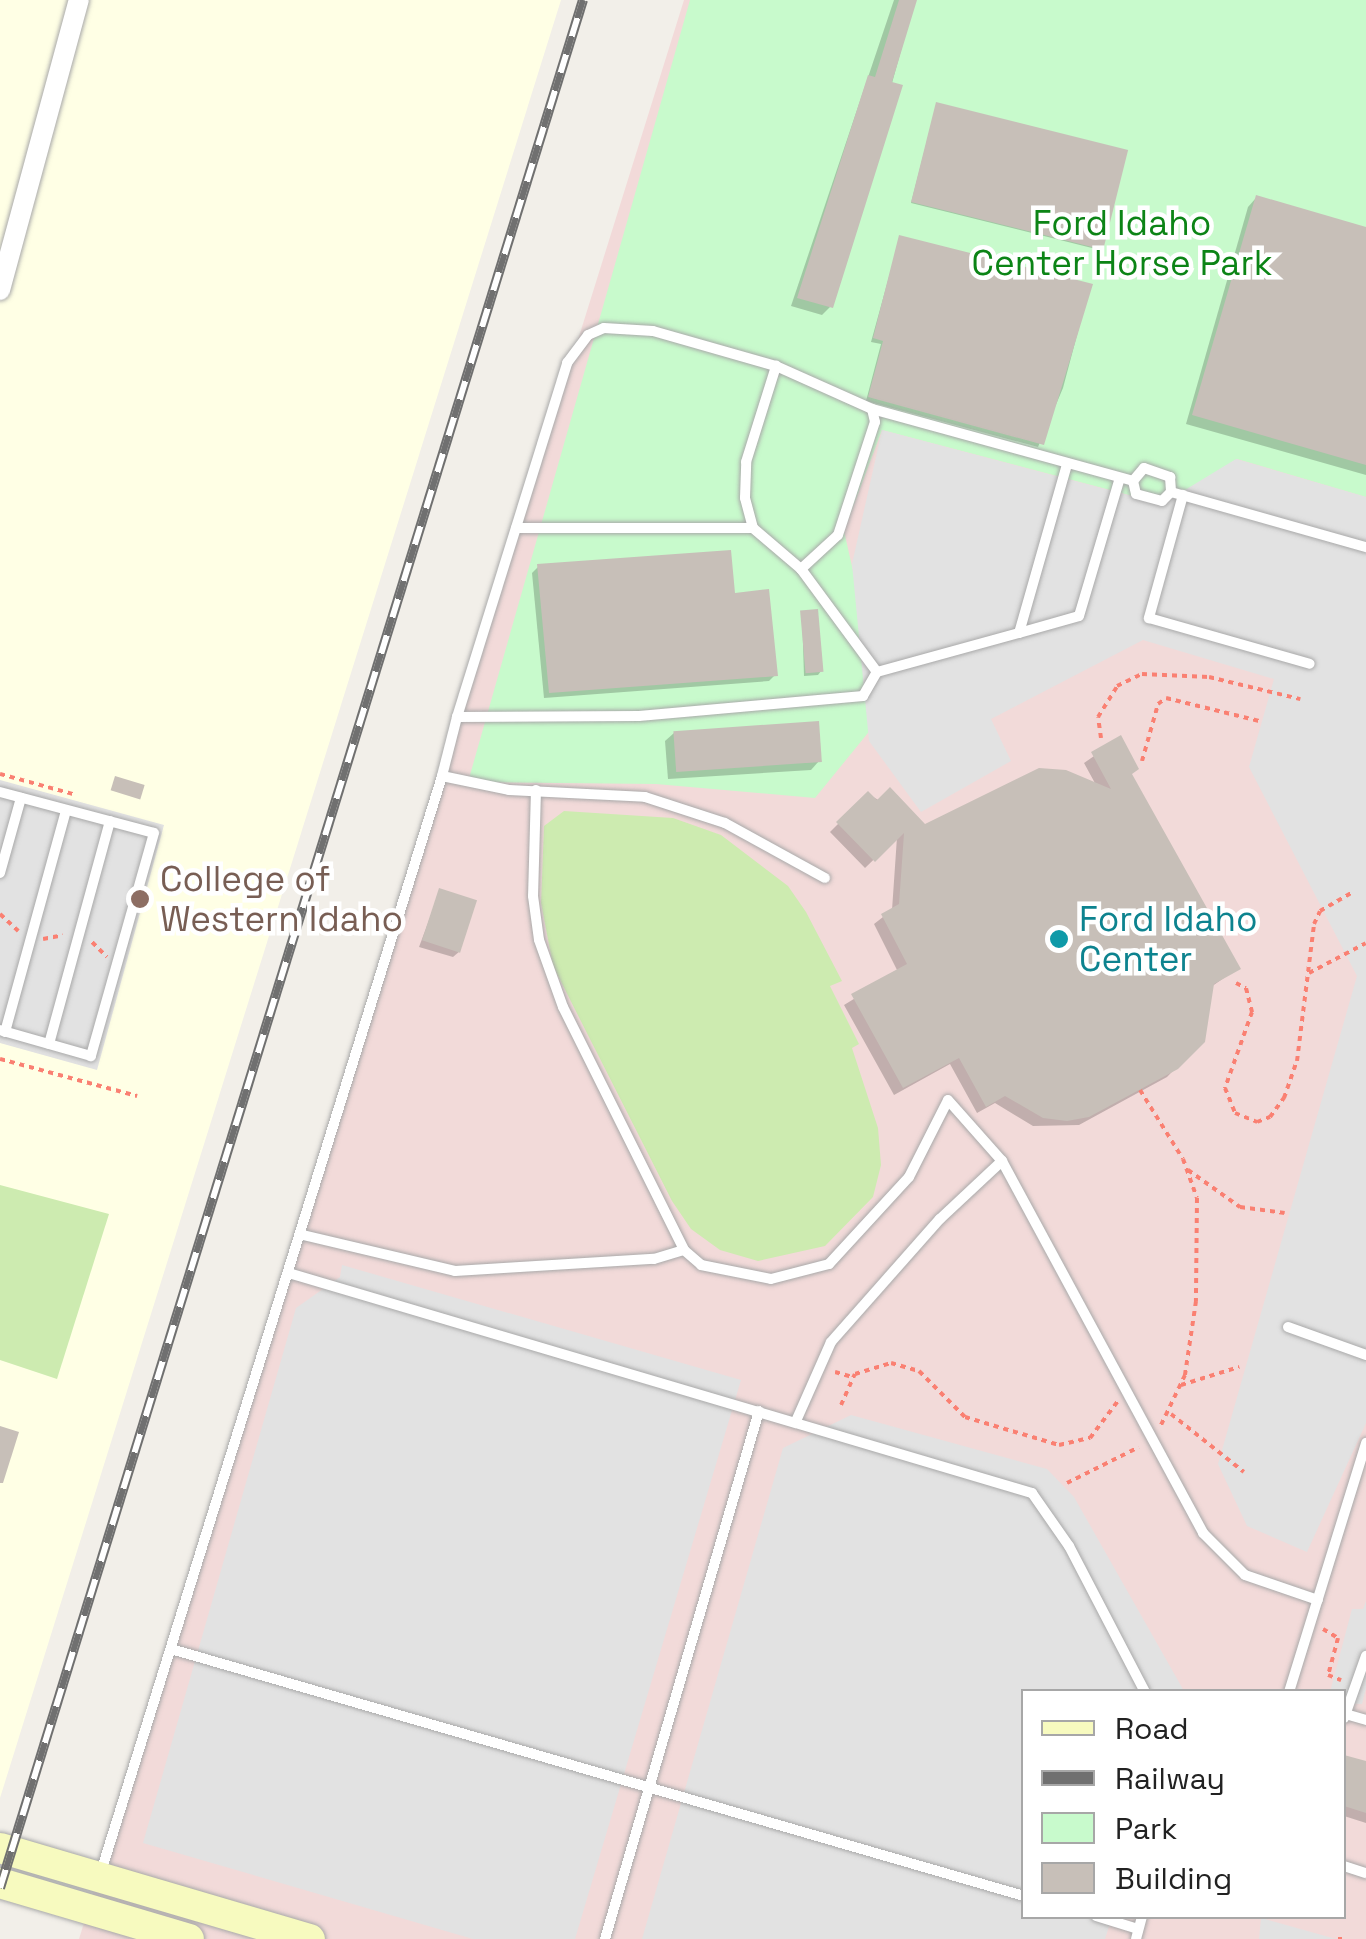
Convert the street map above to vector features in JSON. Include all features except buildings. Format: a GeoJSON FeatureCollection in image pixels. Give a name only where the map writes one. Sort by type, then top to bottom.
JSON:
{"type":"FeatureCollection","features":[{"type":"Feature","properties":{"kind":"main road"},"geometry":{"type":"LineString","coordinates":[[0,1848],[310,1939]]}},
{"type":"Feature","properties":{"kind":"main road"},"geometry":{"type":"LineString","coordinates":[[0,1883],[134,1931],[189,1939]]}},
{"type":"Feature","properties":{"kind":"street"},"geometry":{"type":"LineString","coordinates":[[0,290],[79,0]]}},
{"type":"Feature","properties":{"kind":"lane"},"geometry":{"type":"LineString","coordinates":[[100,1876],[292,1274],[442,776],[456,717],[568,362],[588,336],[604,328],[654,330],[776,366],[872,409],[1133,482]]}},
{"type":"Feature","properties":{"kind":"lane"},"geometry":{"type":"LineString","coordinates":[[753,528],[746,462],[776,366]]}},
{"type":"Feature","properties":{"kind":"lane"},"geometry":{"type":"LineString","coordinates":[[801,570],[838,535],[876,422],[872,409]]}},
{"type":"Feature","properties":{"kind":"lane"},"geometry":{"type":"LineString","coordinates":[[1019,633],[1067,464]]}},
{"type":"Feature","properties":{"kind":"lane"},"geometry":{"type":"LineString","coordinates":[[1133,482],[1144,468],[1170,476],[1177,494],[1149,618],[1310,664]]}},
{"type":"Feature","properties":{"kind":"lane"},"geometry":{"type":"LineString","coordinates":[[456,717],[639,716],[863,696],[877,672],[1080,616],[1120,478]]}},
{"type":"Feature","properties":{"kind":"lane"},"geometry":{"type":"LineString","coordinates":[[1133,482],[1136,494],[1162,501],[1177,494],[1366,548]]}},
{"type":"Feature","properties":{"kind":"lane"},"geometry":{"type":"LineString","coordinates":[[516,528],[753,528],[801,570],[877,672]]}},
{"type":"Feature","properties":{"kind":"lane"},"geometry":{"type":"LineString","coordinates":[[442,776],[536,790],[645,798],[725,824],[824,878]]}},
{"type":"Feature","properties":{"kind":"lane"},"geometry":{"type":"LineString","coordinates":[[536,790],[533,896],[539,940],[562,1007],[684,1250],[701,1264],[771,1279],[829,1264],[909,1177],[948,1100],[1002,1162],[1150,1440],[1223,1556],[1246,1575],[1318,1600]]}},
{"type":"Feature","properties":{"kind":"lane"},"geometry":{"type":"LineString","coordinates":[[0,792],[154,832],[91,1056],[3,1031],[66,810]]}},
{"type":"Feature","properties":{"kind":"lane"},"geometry":{"type":"LineString","coordinates":[[0,873],[21,798]]}},
{"type":"Feature","properties":{"kind":"lane"},"geometry":{"type":"LineString","coordinates":[[50,1044],[110,821]]}},
{"type":"Feature","properties":{"kind":"lane"},"geometry":{"type":"LineString","coordinates":[[796,1421],[831,1342],[940,1219],[1002,1162]]}},
{"type":"Feature","properties":{"kind":"lane"},"geometry":{"type":"LineString","coordinates":[[304,1235],[455,1271],[636,1261],[684,1250]]}},
{"type":"Feature","properties":{"kind":"lane"},"geometry":{"type":"LineString","coordinates":[[292,1274],[1032,1493],[1070,1546],[1143,1689]]}},
{"type":"Feature","properties":{"kind":"lane"},"geometry":{"type":"LineString","coordinates":[[1288,1327],[1366,1354]]}},
{"type":"Feature","properties":{"kind":"lane"},"geometry":{"type":"LineString","coordinates":[[605,1939],[759,1411]]}},
{"type":"Feature","properties":{"kind":"lane"},"geometry":{"type":"LineString","coordinates":[[1290,1689],[1366,1442]]}},
{"type":"Feature","properties":{"kind":"lane"},"geometry":{"type":"LineString","coordinates":[[171,1649],[1021,1895]]}},
{"type":"Feature","properties":{"kind":"lane"},"geometry":{"type":"LineString","coordinates":[[1366,1656],[1346,1716],[1366,1720]]}},
{"type":"Feature","properties":{"kind":"lane"},"geometry":{"type":"LineString","coordinates":[[1103,1919],[1137,1934]]}},
{"type":"Feature","properties":{"kind":"path"},"geometry":{"type":"LineString","coordinates":[[1101,738],[1098,717],[1117,686],[1142,674],[1208,677],[1300,699]]}},
{"type":"Feature","properties":{"kind":"path"},"geometry":{"type":"LineString","coordinates":[[1142,762],[1158,704],[1166,698],[1259,721]]}},
{"type":"Feature","properties":{"kind":"path"},"geometry":{"type":"LineString","coordinates":[[1236,983],[1246,988],[1251,1022],[1225,1088],[1235,1114],[1257,1122],[1270,1117],[1284,1098],[1297,1062],[1320,911],[1350,893]]}},
{"type":"Feature","properties":{"kind":"path"},"geometry":{"type":"LineString","coordinates":[[0,914],[30,942],[80,931],[116,966]]}},
{"type":"Feature","properties":{"kind":"path"},"geometry":{"type":"LineString","coordinates":[[1308,974],[1366,943]]}},
{"type":"Feature","properties":{"kind":"path"},"geometry":{"type":"LineString","coordinates":[[0,1059],[137,1096]]}},
{"type":"Feature","properties":{"kind":"path"},"geometry":{"type":"LineString","coordinates":[[1068,1483],[1150,1440],[1170,1414],[1182,1386],[1196,1301],[1197,1198],[1187,1169],[1140,1090]]}},
{"type":"Feature","properties":{"kind":"path"},"geometry":{"type":"LineString","coordinates":[[1187,1169],[1240,1207],[1285,1214]]}},
{"type":"Feature","properties":{"kind":"path"},"geometry":{"type":"LineString","coordinates":[[841,1405],[855,1374],[891,1362],[920,1371],[964,1417],[1060,1446],[1090,1438],[1124,1393]]}},
{"type":"Feature","properties":{"kind":"path"},"geometry":{"type":"LineString","coordinates":[[1182,1386],[1239,1366]]}},
{"type":"Feature","properties":{"kind":"path"},"geometry":{"type":"LineString","coordinates":[[1170,1414],[1244,1472]]}},
{"type":"Feature","properties":{"kind":"path"},"geometry":{"type":"LineString","coordinates":[[1311,1622],[1338,1638],[1328,1676],[1346,1681]]}},
{"type":"Feature","properties":{"kind":"shaded area","name":"College of Western Idaho"},"geometry":{"type":"Polygon","coordinates":[[[0,0],[561,0],[0,1798],[0,0]]]}},
{"type":"Feature","properties":{"kind":"shaded area"},"geometry":{"type":"Polygon","coordinates":[[[684,0],[1366,0],[1366,1939],[79,1939],[684,0]]]}},
{"type":"Feature","properties":{"kind":"shaded area"},"geometry":{"type":"Polygon","coordinates":[[[882,430],[1162,504],[1236,459],[1366,497],[1366,1423],[1307,1552],[1247,1526],[1218,1464],[1357,976],[1249,767],[1274,679],[1143,640],[991,719],[1011,761],[921,812],[869,741],[852,564],[882,430]]]}},
{"type":"Feature","properties":{"kind":"shaded area"},"geometry":{"type":"Polygon","coordinates":[[[0,780],[164,825],[97,1070],[0,1043],[0,780]]]}},
{"type":"Feature","properties":{"kind":"shaded area"},"geometry":{"type":"Polygon","coordinates":[[[342,1265],[741,1380],[575,1939],[473,1939],[143,1843],[296,1308],[340,1277],[342,1265]]]}},
{"type":"Feature","properties":{"kind":"shaded area"},"geometry":{"type":"Polygon","coordinates":[[[851,1415],[1047,1469],[1074,1497],[1183,1689],[1021,1689],[1021,1919],[1111,1919],[1105,1939],[642,1939],[783,1448],[851,1415]]]}},
{"type":"Feature","properties":{"kind":"shaded area"},"geometry":{"type":"Polygon","coordinates":[[[1366,1601],[1366,1688],[1362,1704],[1346,1703],[1346,1689],[1331,1689],[1352,1609],[1363,1609],[1366,1601]]]}},
{"type":"Feature","properties":{"kind":"shaded area"},"geometry":{"type":"Polygon","coordinates":[[[1261,1919],[1265,1919],[1336,1939],[1259,1939],[1261,1919]]]}},
{"type":"Feature","properties":{"kind":"green space","name":"Ford Idaho Center Horse Park"},"geometry":{"type":"Polygon","coordinates":[[[690,0],[1366,0],[1366,497],[1237,459],[1163,504],[882,430],[844,531],[885,712],[815,798],[656,784],[468,782],[690,0]]]}},
{"type":"Feature","properties":{"kind":"green space"},"geometry":{"type":"Polygon","coordinates":[[[564,811],[673,818],[721,835],[788,886],[806,912],[842,981],[830,986],[859,1044],[852,1048],[878,1128],[881,1165],[873,1197],[825,1246],[758,1261],[720,1250],[691,1229],[672,1201],[553,966],[541,903],[544,826],[564,811]]]}},
{"type":"Feature","properties":{"kind":"green space"},"geometry":{"type":"Polygon","coordinates":[[[0,1185],[109,1214],[57,1379],[0,1360],[0,1185]]]}},
{"type":"Feature","properties":{"kind":"railway"},"geometry":{"type":"LineString","coordinates":[[0,1888],[583,0]]}},
{"type":"Feature","properties":{"kind":"place","name":"College of Western Idaho"},"geometry":{"type":"Point","coordinates":[140,899]}},
{"type":"Feature","properties":{"kind":"place","name":"Ford Idaho Center"},"geometry":{"type":"Point","coordinates":[1059,939]}}]}
